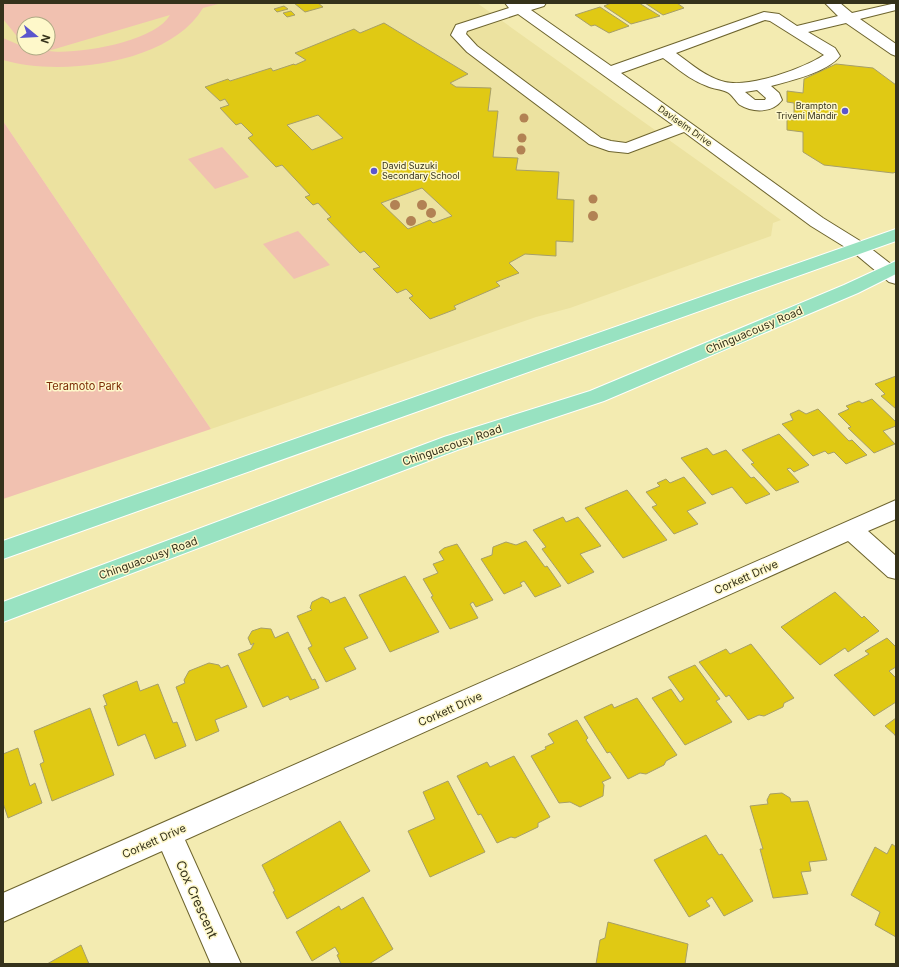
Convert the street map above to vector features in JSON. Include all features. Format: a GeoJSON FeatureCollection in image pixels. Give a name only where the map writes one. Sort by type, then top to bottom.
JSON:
{"type":"FeatureCollection","features":[{"type":"Feature","properties":{"kind":"main road"},"geometry":{"type":"LineString","coordinates":[[3,550],[812,263],[896,235]]}},
{"type":"Feature","properties":{"kind":"main road","name":"Chinguacousy Road"},"geometry":{"type":"LineString","coordinates":[[3,612],[452,443],[597,396],[893,272]]}},
{"type":"Feature","properties":{"kind":"street"},"geometry":{"type":"LineString","coordinates":[[539,3],[516,6],[461,28],[458,34],[472,48],[595,140],[609,146],[628,148],[685,126]]}},
{"type":"Feature","properties":{"kind":"street"},"geometry":{"type":"LineString","coordinates":[[832,3],[849,18],[896,51]]}},
{"type":"Feature","properties":{"kind":"street","name":"Daviselm Drive"},"geometry":{"type":"LineString","coordinates":[[516,6],[817,222],[859,248],[893,272]]}},
{"type":"Feature","properties":{"kind":"street"},"geometry":{"type":"LineString","coordinates":[[795,31],[896,6]]}},
{"type":"Feature","properties":{"kind":"street"},"geometry":{"type":"LineString","coordinates":[[609,72],[764,16],[774,17],[795,31],[830,50],[832,56],[825,63],[760,84],[734,89],[721,87],[702,79],[665,52]]}},
{"type":"Feature","properties":{"kind":"street"},"geometry":{"type":"LineString","coordinates":[[734,89],[743,100],[755,106],[770,104],[774,100],[773,96],[760,84]]}},
{"type":"Feature","properties":{"kind":"street","name":"Corkett Drive"},"geometry":{"type":"LineString","coordinates":[[3,908],[851,530],[896,508]]}},
{"type":"Feature","properties":{"kind":"street"},"geometry":{"type":"LineString","coordinates":[[851,530],[896,570]]}},
{"type":"Feature","properties":{"kind":"street","name":"Cox Crescent"},"geometry":{"type":"LineString","coordinates":[[168,834],[226,964]]}},
{"type":"Feature","properties":{"kind":"shaded area","name":"David Suzuki Secondary School"},"geometry":{"type":"Polygon","coordinates":[[[3,3],[477,3],[781,220],[773,223],[771,236],[570,308],[536,317],[211,429],[3,121],[3,3]]]}},
{"type":"Feature","properties":{"kind":"green space"},"geometry":{"type":"Polygon","coordinates":[[[3,3],[222,3],[203,8],[187,27],[166,42],[140,54],[83,66],[54,67],[27,65],[3,60],[3,38],[16,44],[16,56],[56,56],[56,52],[77,51],[114,45],[149,33],[162,24],[170,15],[56,49],[56,16],[16,16],[16,35],[3,19],[3,3]]]}},
{"type":"Feature","properties":{"kind":"green space","name":"Teramoto Park"},"geometry":{"type":"Polygon","coordinates":[[[3,121],[211,429],[3,499],[3,121]]]}},
{"type":"Feature","properties":{"kind":"green space"},"geometry":{"type":"Polygon","coordinates":[[[222,147],[249,177],[215,189],[188,159],[222,147]]]}},
{"type":"Feature","properties":{"kind":"green space"},"geometry":{"type":"Polygon","coordinates":[[[298,231],[330,265],[294,279],[263,244],[298,231]]]}},
{"type":"Feature","properties":{"kind":"building"},"geometry":{"type":"Polygon","coordinates":[[[294,3],[318,3],[323,7],[305,12],[294,3]]]}},
{"type":"Feature","properties":{"kind":"building"},"geometry":{"type":"Polygon","coordinates":[[[611,3],[639,3],[660,16],[631,24],[604,6],[611,3]]]}},
{"type":"Feature","properties":{"kind":"building"},"geometry":{"type":"Polygon","coordinates":[[[645,3],[677,3],[684,8],[663,15],[645,3]]]}},
{"type":"Feature","properties":{"kind":"building"},"geometry":{"type":"Polygon","coordinates":[[[284,6],[288,9],[277,12],[274,9],[284,6]]]}},
{"type":"Feature","properties":{"kind":"building"},"geometry":{"type":"Polygon","coordinates":[[[600,7],[629,26],[609,33],[595,25],[591,26],[575,15],[600,7]]]}},
{"type":"Feature","properties":{"kind":"building"},"geometry":{"type":"Polygon","coordinates":[[[291,11],[295,15],[287,17],[283,13],[291,11]]]}},
{"type":"Feature","properties":{"kind":"building"},"geometry":{"type":"Polygon","coordinates":[[[384,23],[468,74],[450,83],[456,87],[491,88],[488,111],[498,111],[493,157],[518,158],[516,170],[559,172],[557,199],[574,200],[573,242],[556,241],[556,256],[525,254],[509,263],[519,273],[496,282],[500,286],[454,306],[456,309],[430,319],[409,298],[413,296],[406,289],[397,293],[373,269],[380,267],[364,251],[360,253],[327,219],[331,217],[318,203],[313,205],[305,197],[310,195],[282,165],[276,167],[248,138],[253,135],[241,123],[236,125],[220,108],[229,105],[225,99],[220,101],[205,87],[228,79],[230,81],[271,68],[273,71],[294,64],[295,65],[306,60],[295,53],[354,29],[360,33],[384,23]],[[318,115],[287,125],[312,150],[343,138],[318,115]],[[422,188],[381,203],[408,229],[430,220],[433,223],[452,216],[422,188]]]}},
{"type":"Feature","properties":{"kind":"building","name":"Brampton Triveni Mandir"},"geometry":{"type":"Polygon","coordinates":[[[836,64],[873,68],[896,85],[896,172],[893,173],[824,165],[803,152],[803,132],[787,130],[787,119],[794,120],[794,103],[787,102],[787,91],[803,93],[804,79],[836,64]]]}},
{"type":"Feature","properties":{"kind":"building"},"geometry":{"type":"Polygon","coordinates":[[[896,376],[896,409],[881,396],[885,394],[875,384],[896,376]]]}},
{"type":"Feature","properties":{"kind":"building"},"geometry":{"type":"Polygon","coordinates":[[[872,399],[896,422],[896,426],[883,431],[895,444],[874,453],[848,428],[851,427],[838,414],[849,409],[846,406],[859,401],[862,403],[872,399]]]}},
{"type":"Feature","properties":{"kind":"building"},"geometry":{"type":"Polygon","coordinates":[[[818,409],[849,441],[852,440],[867,455],[846,464],[834,452],[828,454],[825,451],[813,456],[782,424],[793,420],[790,414],[799,410],[806,414],[818,409]]]}},
{"type":"Feature","properties":{"kind":"building"},"geometry":{"type":"Polygon","coordinates":[[[779,434],[809,465],[794,472],[790,468],[787,469],[799,482],[776,491],[751,464],[754,463],[742,450],[779,434]]]}},
{"type":"Feature","properties":{"kind":"building"},"geometry":{"type":"Polygon","coordinates":[[[707,448],[713,455],[726,450],[751,478],[754,477],[770,494],[746,504],[732,487],[712,495],[681,458],[707,448]]]}},
{"type":"Feature","properties":{"kind":"building"},"geometry":{"type":"Polygon","coordinates":[[[684,477],[706,503],[687,511],[698,524],[674,534],[652,507],[657,505],[646,492],[660,486],[657,483],[666,479],[670,483],[684,477]]]}},
{"type":"Feature","properties":{"kind":"building"},"geometry":{"type":"Polygon","coordinates":[[[627,490],[667,540],[623,558],[585,508],[627,490]]]}},
{"type":"Feature","properties":{"kind":"building"},"geometry":{"type":"Polygon","coordinates":[[[563,517],[566,522],[578,517],[601,546],[580,554],[594,572],[568,584],[542,549],[546,547],[533,530],[563,517]]]}},
{"type":"Feature","properties":{"kind":"building"},"geometry":{"type":"Polygon","coordinates":[[[526,541],[545,567],[547,566],[561,586],[535,597],[524,581],[520,583],[522,586],[504,594],[481,559],[492,555],[493,547],[506,542],[516,545],[526,541]]]}},
{"type":"Feature","properties":{"kind":"building"},"geometry":{"type":"Polygon","coordinates":[[[457,544],[493,600],[476,607],[473,602],[470,604],[478,618],[450,629],[431,597],[433,596],[423,579],[438,573],[433,564],[444,560],[439,552],[444,548],[457,544]]]}},
{"type":"Feature","properties":{"kind":"building"},"geometry":{"type":"Polygon","coordinates":[[[405,576],[439,632],[390,652],[359,595],[405,576]]]}},
{"type":"Feature","properties":{"kind":"building"},"geometry":{"type":"Polygon","coordinates":[[[835,592],[862,618],[864,616],[879,631],[848,652],[845,648],[820,665],[781,627],[835,592]]]}},
{"type":"Feature","properties":{"kind":"building"},"geometry":{"type":"Polygon","coordinates":[[[322,597],[329,600],[330,603],[345,597],[368,638],[344,648],[356,669],[326,682],[308,648],[312,646],[297,616],[312,610],[310,608],[312,602],[322,597]]]}},
{"type":"Feature","properties":{"kind":"building"},"geometry":{"type":"Polygon","coordinates":[[[261,628],[271,629],[275,638],[288,632],[312,680],[315,679],[319,688],[290,700],[288,696],[263,707],[238,654],[251,649],[254,643],[251,645],[248,638],[252,631],[261,628]]]}},
{"type":"Feature","properties":{"kind":"building"},"geometry":{"type":"Polygon","coordinates":[[[887,638],[896,647],[896,667],[889,671],[896,678],[896,702],[874,716],[834,675],[869,654],[865,651],[887,638]]]}},
{"type":"Feature","properties":{"kind":"building"},"geometry":{"type":"Polygon","coordinates":[[[751,644],[794,698],[784,703],[783,707],[764,716],[759,715],[748,720],[729,695],[726,697],[699,662],[726,649],[730,654],[751,644]]]}},
{"type":"Feature","properties":{"kind":"building"},"geometry":{"type":"Polygon","coordinates":[[[209,663],[219,665],[221,668],[228,665],[247,707],[215,720],[219,731],[196,741],[176,687],[185,683],[184,680],[189,671],[209,663]]]}},
{"type":"Feature","properties":{"kind":"building"},"geometry":{"type":"Polygon","coordinates":[[[695,665],[720,699],[716,701],[732,722],[685,745],[652,698],[671,689],[680,702],[684,699],[668,677],[695,665]]]}},
{"type":"Feature","properties":{"kind":"building"},"geometry":{"type":"Polygon","coordinates":[[[137,681],[140,691],[158,684],[173,723],[177,722],[186,746],[155,759],[145,734],[118,746],[104,706],[107,705],[103,695],[137,681]]]}},
{"type":"Feature","properties":{"kind":"building"},"geometry":{"type":"Polygon","coordinates":[[[637,698],[677,755],[666,761],[664,765],[646,774],[640,773],[628,779],[610,752],[607,753],[584,717],[612,704],[614,708],[637,698]]]}},
{"type":"Feature","properties":{"kind":"building"},"geometry":{"type":"Polygon","coordinates":[[[90,708],[114,775],[52,801],[40,764],[44,762],[34,731],[90,708]]]}},
{"type":"Feature","properties":{"kind":"building"},"geometry":{"type":"Polygon","coordinates":[[[896,718],[896,738],[895,735],[885,726],[896,718]]]}},
{"type":"Feature","properties":{"kind":"building"},"geometry":{"type":"Polygon","coordinates":[[[577,720],[588,738],[586,740],[611,778],[602,782],[604,785],[603,796],[580,807],[570,802],[559,803],[531,756],[546,749],[545,747],[554,743],[548,734],[577,720]]]}},
{"type":"Feature","properties":{"kind":"building"},"geometry":{"type":"Polygon","coordinates":[[[18,748],[30,786],[35,783],[42,803],[8,818],[3,803],[3,754],[18,748]]]}},
{"type":"Feature","properties":{"kind":"building"},"geometry":{"type":"Polygon","coordinates":[[[514,756],[550,817],[538,823],[538,827],[515,838],[511,837],[497,843],[481,814],[478,815],[457,776],[487,762],[490,767],[514,756]]]}},
{"type":"Feature","properties":{"kind":"building"},"geometry":{"type":"Polygon","coordinates":[[[448,781],[485,852],[430,877],[408,831],[435,819],[423,792],[448,781]]]}},
{"type":"Feature","properties":{"kind":"building"},"geometry":{"type":"Polygon","coordinates":[[[782,793],[790,798],[791,802],[808,801],[827,860],[809,862],[811,871],[801,872],[808,894],[773,898],[760,849],[763,849],[750,806],[768,804],[767,800],[770,794],[782,793]]]}},
{"type":"Feature","properties":{"kind":"building"},"geometry":{"type":"Polygon","coordinates":[[[340,821],[370,871],[287,919],[273,892],[275,891],[262,865],[340,821]]]}},
{"type":"Feature","properties":{"kind":"building"},"geometry":{"type":"Polygon","coordinates":[[[706,835],[719,855],[722,854],[753,901],[724,916],[712,897],[706,901],[710,906],[689,917],[654,860],[706,835]]]}},
{"type":"Feature","properties":{"kind":"building"},"geometry":{"type":"Polygon","coordinates":[[[892,844],[896,847],[896,937],[875,925],[880,912],[851,895],[875,847],[887,854],[892,844]]]}},
{"type":"Feature","properties":{"kind":"building"},"geometry":{"type":"Polygon","coordinates":[[[363,897],[393,949],[369,964],[341,964],[337,955],[339,954],[335,947],[312,961],[296,932],[339,906],[341,910],[363,897]]]}},
{"type":"Feature","properties":{"kind":"building"},"geometry":{"type":"Polygon","coordinates":[[[608,922],[688,944],[685,964],[596,964],[600,940],[605,938],[608,922]]]}},
{"type":"Feature","properties":{"kind":"building"},"geometry":{"type":"Polygon","coordinates":[[[81,945],[89,964],[47,964],[81,945]]]}},
{"type":"Feature","properties":{"kind":"place","name":"Brampton Triveni Mandir"},"geometry":{"type":"Point","coordinates":[845,111]}},
{"type":"Feature","properties":{"kind":"place","name":"David Suzuki Secondary School"},"geometry":{"type":"Point","coordinates":[374,171]}}]}
